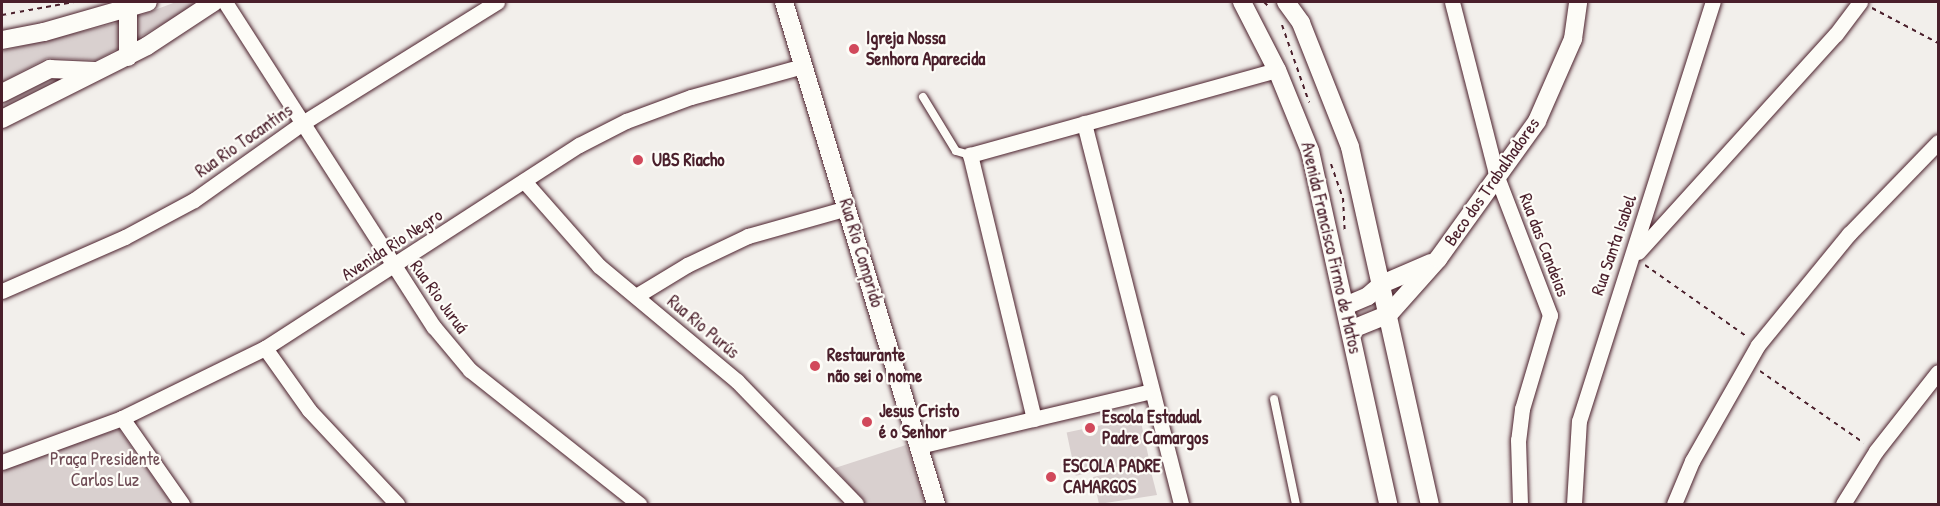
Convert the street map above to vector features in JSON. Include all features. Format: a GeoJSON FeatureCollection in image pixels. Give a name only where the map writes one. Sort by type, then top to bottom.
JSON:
{"type":"FeatureCollection","features":[{"type":"Feature","properties":{"kind":"street"},"geometry":{"type":"LineString","coordinates":[[2,40],[148,2]]}},
{"type":"Feature","properties":{"kind":"street"},"geometry":{"type":"LineString","coordinates":[[2,118],[128,57],[214,2]]}},
{"type":"Feature","properties":{"kind":"street","name":"Rua Rio Juruá"},"geometry":{"type":"LineString","coordinates":[[225,2],[301,124],[434,327],[470,370],[639,504]]}},
{"type":"Feature","properties":{"kind":"street","name":"Rua Rio Tocantins"},"geometry":{"type":"LineString","coordinates":[[2,291],[124,237],[194,201],[301,124],[497,2]]}},
{"type":"Feature","properties":{"kind":"street","name":"Rua Rio Comprido"},"geometry":{"type":"LineString","coordinates":[[784,2],[936,504]]}},
{"type":"Feature","properties":{"kind":"street","name":"Avenida Francisco Firmo de Matos"},"geometry":{"type":"LineString","coordinates":[[1242,2],[1277,70],[1310,151],[1388,504]]}},
{"type":"Feature","properties":{"kind":"street"},"geometry":{"type":"LineString","coordinates":[[1286,2],[1301,23],[1350,147],[1430,504]]}},
{"type":"Feature","properties":{"kind":"street","name":"Rua das Candeias"},"geometry":{"type":"LineString","coordinates":[[1452,2],[1497,177],[1550,315],[1522,409],[1520,504]]}},
{"type":"Feature","properties":{"kind":"street","name":"Beco dos Trabalhadores"},"geometry":{"type":"LineString","coordinates":[[1350,330],[1389,314],[1438,259],[1537,121],[1573,39],[1578,2]]}},
{"type":"Feature","properties":{"kind":"street","name":"Rua Santa Isabel"},"geometry":{"type":"LineString","coordinates":[[1574,504],[1579,421],[1620,286],[1634,256],[1713,2]]}},
{"type":"Feature","properties":{"kind":"street"},"geometry":{"type":"LineString","coordinates":[[1634,256],[1836,34],[1860,2]]}},
{"type":"Feature","properties":{"kind":"street"},"geometry":{"type":"LineString","coordinates":[[126,6],[128,57]]}},
{"type":"Feature","properties":{"kind":"street","name":"Avenida Rio Negro"},"geometry":{"type":"LineString","coordinates":[[2,462],[123,418],[265,348],[394,267],[524,181],[626,121],[691,97],[803,66]]}},
{"type":"Feature","properties":{"kind":"street"},"geometry":{"type":"LineString","coordinates":[[2,93],[50,69],[97,71]]}},
{"type":"Feature","properties":{"kind":"street"},"geometry":{"type":"LineString","coordinates":[[1035,419],[970,155],[1277,70]]}},
{"type":"Feature","properties":{"kind":"street"},"geometry":{"type":"LineString","coordinates":[[1084,123],[1181,504]]}},
{"type":"Feature","properties":{"kind":"street"},"geometry":{"type":"LineString","coordinates":[[1674,504],[1692,462],[1758,345],[1849,234],[1938,142]]}},
{"type":"Feature","properties":{"kind":"street","name":"Rua Rio Purús"},"geometry":{"type":"LineString","coordinates":[[524,181],[599,266],[737,381],[856,504]]}},
{"type":"Feature","properties":{"kind":"street"},"geometry":{"type":"LineString","coordinates":[[636,296],[687,265],[748,236],[847,208]]}},
{"type":"Feature","properties":{"kind":"street","name":"Beco dos Trabalhadores"},"geometry":{"type":"LineString","coordinates":[[1345,306],[1368,296],[1382,284],[1438,259]]}},
{"type":"Feature","properties":{"kind":"street"},"geometry":{"type":"LineString","coordinates":[[265,348],[309,410],[397,504]]}},
{"type":"Feature","properties":{"kind":"street"},"geometry":{"type":"LineString","coordinates":[[1844,504],[1876,451],[1938,372]]}},
{"type":"Feature","properties":{"kind":"street"},"geometry":{"type":"LineString","coordinates":[[919,446],[1152,391]]}},
{"type":"Feature","properties":{"kind":"street"},"geometry":{"type":"LineString","coordinates":[[123,418],[182,504]]}},
{"type":"Feature","properties":{"kind":"lane"},"geometry":{"type":"LineString","coordinates":[[923,97],[956,151],[970,155]]}},
{"type":"Feature","properties":{"kind":"lane"},"geometry":{"type":"LineString","coordinates":[[1274,399],[1296,504]]}},
{"type":"Feature","properties":{"kind":"path"},"geometry":{"type":"LineString","coordinates":[[2,15],[74,2]]}},
{"type":"Feature","properties":{"kind":"path"},"geometry":{"type":"LineString","coordinates":[[1860,2],[1938,43]]}},
{"type":"Feature","properties":{"kind":"path"},"geometry":{"type":"LineString","coordinates":[[1634,256],[1758,345]]}},
{"type":"Feature","properties":{"kind":"path"},"geometry":{"type":"LineString","coordinates":[[1747,363],[1876,451]]}},
{"type":"Feature","properties":{"kind":"green space"},"geometry":{"type":"Polygon","coordinates":[[[176,2],[203,2],[97,60],[47,58],[2,82],[2,51],[125,21],[176,2]]]}},
{"type":"Feature","properties":{"kind":"green space"},"geometry":{"type":"Polygon","coordinates":[[[1140,417],[1149,460],[1076,476],[1067,433],[1140,417]]]}},
{"type":"Feature","properties":{"kind":"green space","name":"Praça Presidente Carlos Luz"},"geometry":{"type":"Polygon","coordinates":[[[119,429],[172,504],[2,504],[2,468],[119,429]]]}},
{"type":"Feature","properties":{"kind":"green space"},"geometry":{"type":"Polygon","coordinates":[[[906,445],[926,504],[865,504],[835,468],[906,445]]]}},
{"type":"Feature","properties":{"kind":"green space"},"geometry":{"type":"Polygon","coordinates":[[[1149,464],[1157,495],[1099,504],[1093,477],[1149,464]]]}},
{"type":"Feature","properties":{"kind":"place","name":"Igreja Nossa Senhora Aparecida"},"geometry":{"type":"Point","coordinates":[854,49]}},
{"type":"Feature","properties":{"kind":"place","name":"UBS Riacho"},"geometry":{"type":"Point","coordinates":[638,160]}},
{"type":"Feature","properties":{"kind":"place","name":"Restaurante não sei o nome"},"geometry":{"type":"Point","coordinates":[815,366]}},
{"type":"Feature","properties":{"kind":"place","name":"Jesus Cristo é o Senhor"},"geometry":{"type":"Point","coordinates":[867,422]}},
{"type":"Feature","properties":{"kind":"place","name":"Escola Estadual Padre Camargos"},"geometry":{"type":"Point","coordinates":[1090,428]}},
{"type":"Feature","properties":{"kind":"place","name":"ESCOLA PADRE CAMARGOS"},"geometry":{"type":"Point","coordinates":[1051,477]}}]}
